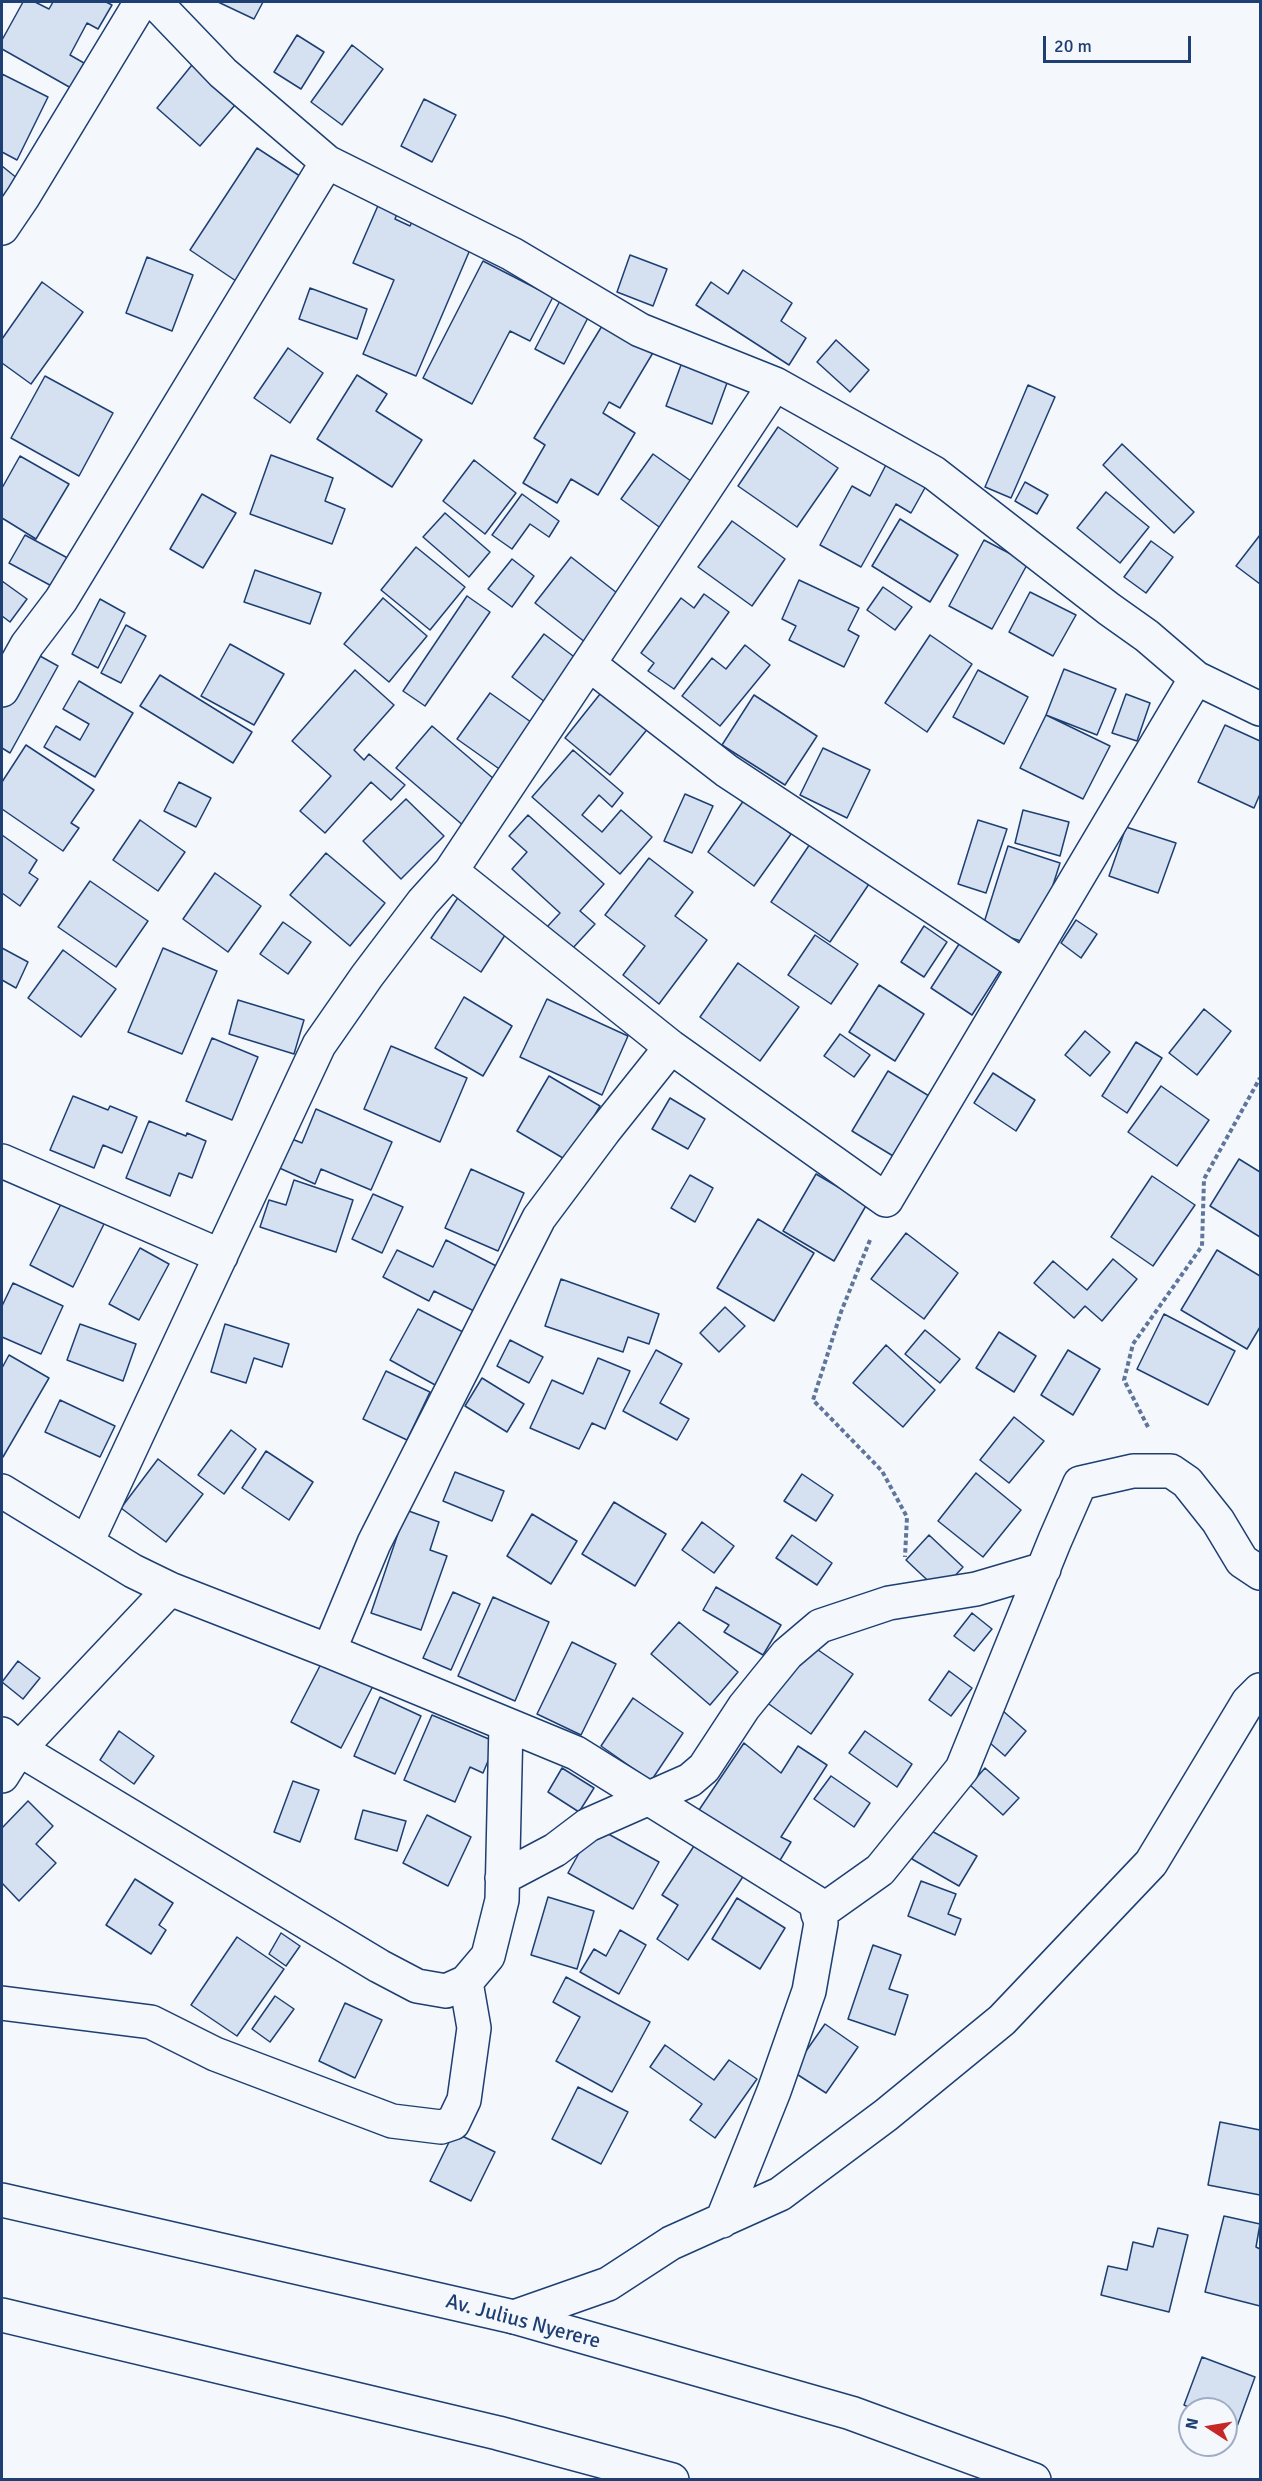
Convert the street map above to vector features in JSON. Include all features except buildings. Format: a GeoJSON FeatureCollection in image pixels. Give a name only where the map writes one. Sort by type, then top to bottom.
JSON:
{"type":"FeatureCollection","features":[{"type":"Feature","properties":{"kind":"street"},"geometry":{"type":"LineString","coordinates":[[2,228],[141,2]]}},
{"type":"Feature","properties":{"kind":"street"},"geometry":{"type":"LineString","coordinates":[[155,2],[223,73],[327,162],[512,254],[640,330],[775,384],[934,473],[1147,636],[1196,678],[1260,710]]}},
{"type":"Feature","properties":{"kind":"street"},"geometry":{"type":"LineString","coordinates":[[2,690],[27,645],[61,600],[327,162]]}},
{"type":"Feature","properties":{"kind":"street"},"geometry":{"type":"LineString","coordinates":[[87,1542],[319,1045],[381,957],[423,902],[451,871],[775,384]]}},
{"type":"Feature","properties":{"kind":"street"},"geometry":{"type":"LineString","coordinates":[[589,664],[727,771],[1023,966]]}},
{"type":"Feature","properties":{"kind":"street"},"geometry":{"type":"LineString","coordinates":[[451,871],[670,1047],[885,1200],[1196,678]]}},
{"type":"Feature","properties":{"kind":"street"},"geometry":{"type":"LineString","coordinates":[[329,1651],[374,1543],[539,1218],[670,1047]]}},
{"type":"Feature","properties":{"kind":"street"},"geometry":{"type":"LineString","coordinates":[[2,1161],[221,1256]]}},
{"type":"Feature","properties":{"kind":"street"},"geometry":{"type":"LineString","coordinates":[[818,1914],[880,1870],[962,1769],[1080,1483],[1133,1471],[1171,1471],[1187,1482],[1218,1521],[1242,1561],[1260,1573]]}},
{"type":"Feature","properties":{"kind":"street"},"geometry":{"type":"LineString","coordinates":[[2,1491],[133,1570],[170,1589],[329,1651],[576,1753],[815,1902],[821,1923],[809,1990],[774,2091],[723,2221]]}},
{"type":"Feature","properties":{"kind":"street"},"geometry":{"type":"LineString","coordinates":[[502,1878],[555,1850],[588,1825],[690,1780],[704,1768],[744,1707],[786,1654],[820,1626],[903,1600],[976,1589],[1044,1569]]}},
{"type":"Feature","properties":{"kind":"street"},"geometry":{"type":"LineString","coordinates":[[2,1776],[10,1741],[170,1589]]}},
{"type":"Feature","properties":{"kind":"street"},"geometry":{"type":"LineString","coordinates":[[514,2317],[608,2284],[671,2243],[780,2194],[886,2115],[1002,2020],[1151,1863],[1248,1702],[1260,1690]]}},
{"type":"Feature","properties":{"kind":"street"},"geometry":{"type":"LineString","coordinates":[[10,1741],[379,1966],[417,1986],[446,1991],[466,1982],[488,1956],[502,1900],[506,1724]]}},
{"type":"Feature","properties":{"kind":"street"},"geometry":{"type":"LineString","coordinates":[[2,2003],[151,2022],[215,2054],[393,2121],[441,2127],[453,2122],[464,2100],[474,2028],[466,1982]]}},
{"type":"Feature","properties":{"kind":"street","name":"Av. Julius Nyerere"},"geometry":{"type":"LineString","coordinates":[[2,2200],[514,2317],[851,2413],[1034,2480]]}},
{"type":"Feature","properties":{"kind":"street"},"geometry":{"type":"LineString","coordinates":[[2,2315],[498,2433],[672,2480]]}},
{"type":"Feature","properties":{"kind":"path"},"geometry":{"type":"LineString","coordinates":[[1171,1471],[1124,1380],[1133,1344],[1202,1246],[1204,1179],[1260,1077]]}},
{"type":"Feature","properties":{"kind":"path"},"geometry":{"type":"LineString","coordinates":[[885,1200],[841,1312],[813,1400],[882,1471],[907,1517],[903,1600]]}}]}
